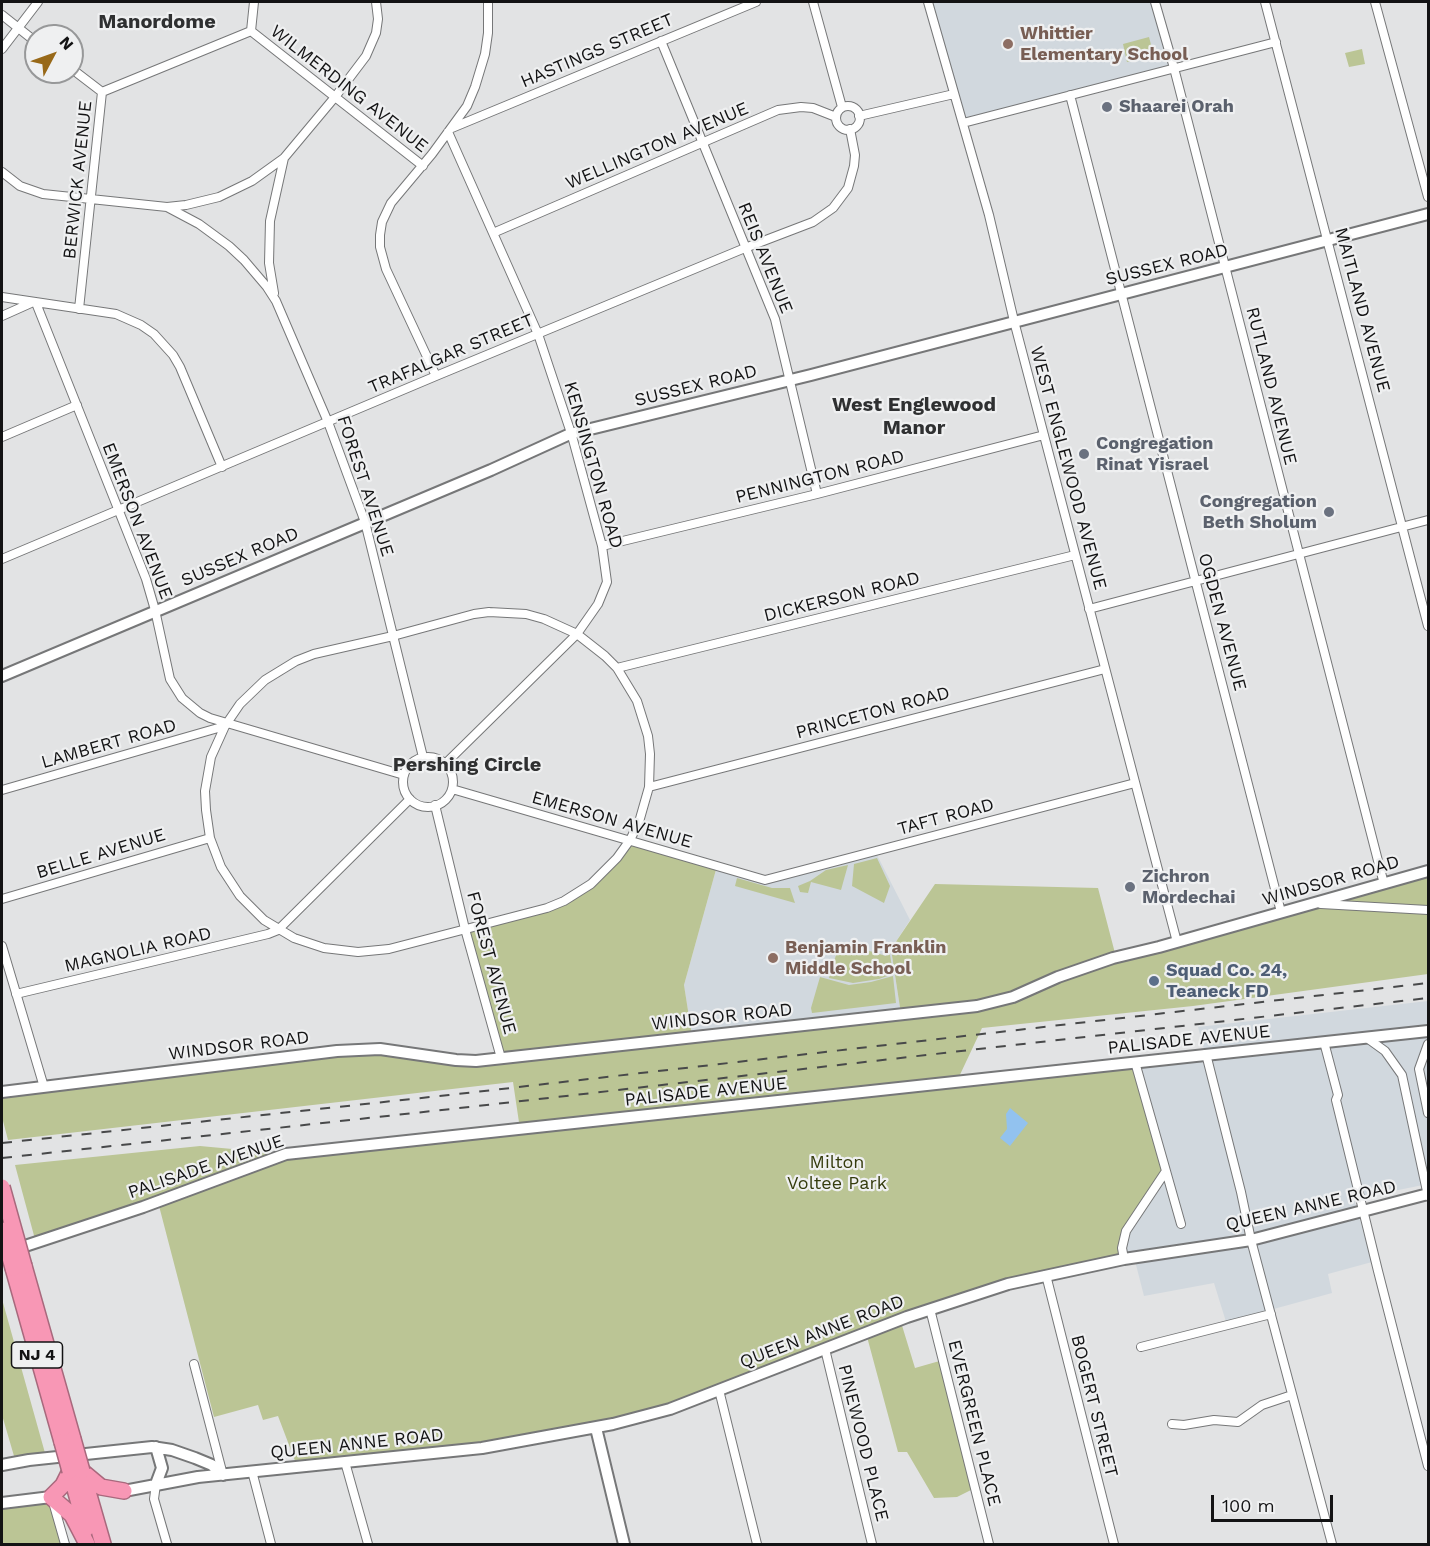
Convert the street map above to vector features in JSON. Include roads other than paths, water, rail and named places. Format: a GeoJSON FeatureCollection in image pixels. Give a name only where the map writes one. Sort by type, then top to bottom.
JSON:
{"type":"FeatureCollection","features":[{"type":"Feature","properties":{"kind":"highway","name":"NJ 4"},"geometry":{"type":"LineString","coordinates":[[2,1187],[18,1267],[76,1471],[89,1545]]}},
{"type":"Feature","properties":{"kind":"highway","name":"NJ 4"},"geometry":{"type":"LineString","coordinates":[[2,1230],[18,1267]]}},
{"type":"Feature","properties":{"kind":"highway","name":"NJ 4"},"geometry":{"type":"LineString","coordinates":[[76,1471],[97,1522],[103,1545]]}},
{"type":"Feature","properties":{"kind":"highway"},"geometry":{"type":"LineString","coordinates":[[89,1545],[72,1515],[51,1497],[76,1471],[101,1487],[124,1491]]}},
{"type":"Feature","properties":{"kind":"highway"},"geometry":{"type":"LineString","coordinates":[[97,1522],[108,1500],[124,1491]]}},
{"type":"Feature","properties":{"kind":"street"},"geometry":{"type":"LineString","coordinates":[[2,49],[38,2]]}},
{"type":"Feature","properties":{"kind":"street","name":"WILMERDING AVENUE"},"geometry":{"type":"LineString","coordinates":[[254,2],[251,31],[423,166]]}},
{"type":"Feature","properties":{"kind":"street"},"geometry":{"type":"LineString","coordinates":[[2,172],[31,190],[167,207],[203,202],[228,193],[252,181],[284,158],[335,97],[372,45],[378,19],[376,2]]}},
{"type":"Feature","properties":{"kind":"street"},"geometry":{"type":"LineString","coordinates":[[436,376],[386,269],[380,247],[380,235],[386,212],[467,106],[481,70],[488,33],[488,2]]}},
{"type":"Feature","properties":{"kind":"street","name":"HASTINGS STREET"},"geometry":{"type":"LineString","coordinates":[[449,131],[756,2]]}},
{"type":"Feature","properties":{"kind":"street"},"geometry":{"type":"LineString","coordinates":[[813,2],[842,107],[836,117],[841,128],[850,129],[858,123],[860,116]]}},
{"type":"Feature","properties":{"kind":"street","name":"WEST ENGLEWOOD AVENUE"},"geometry":{"type":"LineString","coordinates":[[928,2],[989,215],[1014,321],[1177,942]]}},
{"type":"Feature","properties":{"kind":"street","name":"RUTLAND AVENUE"},"geometry":{"type":"LineString","coordinates":[[1155,2],[1174,68],[1384,884]]}},
{"type":"Feature","properties":{"kind":"street","name":"MAITLAND AVENUE"},"geometry":{"type":"LineString","coordinates":[[1265,2],[1428,626]]}},
{"type":"Feature","properties":{"kind":"street"},"geometry":{"type":"LineString","coordinates":[[1376,2],[1428,196]]}},
{"type":"Feature","properties":{"kind":"street"},"geometry":{"type":"LineString","coordinates":[[2,15],[24,33]]}},
{"type":"Feature","properties":{"kind":"street"},"geometry":{"type":"LineString","coordinates":[[102,92],[251,31]]}},
{"type":"Feature","properties":{"kind":"street","name":"REIS AVENUE"},"geometry":{"type":"LineString","coordinates":[[661,41],[775,319],[817,494]]}},
{"type":"Feature","properties":{"kind":"street"},"geometry":{"type":"LineString","coordinates":[[963,123],[1276,42]]}},
{"type":"Feature","properties":{"kind":"street","name":"BERWICK AVENUE"},"geometry":{"type":"LineString","coordinates":[[79,309],[102,92],[84,78]]}},
{"type":"Feature","properties":{"kind":"street"},"geometry":{"type":"LineString","coordinates":[[860,116],[954,94]]}},
{"type":"Feature","properties":{"kind":"street","name":"OGDEN AVENUE"},"geometry":{"type":"LineString","coordinates":[[1070,95],[1281,912]]}},
{"type":"Feature","properties":{"kind":"street","name":"WELLINGTON AVENUE"},"geometry":{"type":"LineString","coordinates":[[493,233],[778,110],[790,107],[813,108],[836,117]]}},
{"type":"Feature","properties":{"kind":"street"},"geometry":{"type":"LineString","coordinates":[[842,107],[853,107],[860,116]]}},
{"type":"Feature","properties":{"kind":"street","name":"TRAFALGAR STREET"},"geometry":{"type":"LineString","coordinates":[[2,559],[436,376],[813,222],[833,208],[845,194],[852,177],[855,155],[850,129]]}},
{"type":"Feature","properties":{"kind":"street","name":"KENSINGTON ROAD"},"geometry":{"type":"LineString","coordinates":[[446,764],[577,634],[598,604],[607,582],[602,546],[572,433],[538,334],[449,131]]}},
{"type":"Feature","properties":{"kind":"street"},"geometry":{"type":"LineString","coordinates":[[276,301],[269,263],[269,244],[273,202],[284,158]]}},
{"type":"Feature","properties":{"kind":"street"},"geometry":{"type":"LineString","coordinates":[[167,207],[199,224],[229,246],[258,275],[276,301]]}},
{"type":"Feature","properties":{"kind":"street","name":"SUSSEX ROAD"},"geometry":{"type":"LineString","coordinates":[[2,676],[491,470],[572,433],[789,380],[1428,214]]}},
{"type":"Feature","properties":{"kind":"street"},"geometry":{"type":"LineString","coordinates":[[2,297],[111,313],[141,325],[164,344],[180,367],[222,466]]}},
{"type":"Feature","properties":{"kind":"street","name":"FOREST AVENUE"},"geometry":{"type":"LineString","coordinates":[[276,301],[328,422],[365,522],[423,757]]}},
{"type":"Feature","properties":{"kind":"street"},"geometry":{"type":"LineString","coordinates":[[2,316],[34,303]]}},
{"type":"Feature","properties":{"kind":"street","name":"EMERSON AVENUE"},"geometry":{"type":"LineString","coordinates":[[34,303],[146,579],[156,610],[168,671],[175,688],[189,706],[225,725],[404,775]]}},
{"type":"Feature","properties":{"kind":"street"},"geometry":{"type":"LineString","coordinates":[[2,437],[77,405]]}},
{"type":"Feature","properties":{"kind":"street","name":"PENNINGTON ROAD"},"geometry":{"type":"LineString","coordinates":[[602,546],[817,494],[1044,435]]}},
{"type":"Feature","properties":{"kind":"street"},"geometry":{"type":"LineString","coordinates":[[1089,609],[1428,520]]}},
{"type":"Feature","properties":{"kind":"street","name":"DICKERSON ROAD"},"geometry":{"type":"LineString","coordinates":[[617,669],[1075,555]]}},
{"type":"Feature","properties":{"kind":"street"},"geometry":{"type":"LineString","coordinates":[[489,612],[526,614],[544,619],[577,634],[605,656],[628,685],[643,719],[650,754],[649,787],[639,822],[630,840],[605,872],[564,901],[547,908],[389,949],[358,952],[324,948],[278,930],[250,908],[230,884],[210,838],[206,810],[207,775],[211,757],[225,725],[252,690],[280,669],[314,654],[393,636],[489,612]]}},
{"type":"Feature","properties":{"kind":"street","name":"PRINCETON ROAD"},"geometry":{"type":"LineString","coordinates":[[649,787],[1105,669]]}},
{"type":"Feature","properties":{"kind":"street","name":"LAMBERT ROAD"},"geometry":{"type":"LineString","coordinates":[[2,790],[225,725]]}},
{"type":"Feature","properties":{"kind":"street"},"geometry":{"type":"LineString","coordinates":[[423,757],[433,757],[446,764],[452,775],[452,789],[447,798],[435,806],[421,806],[410,799],[404,789],[404,775],[410,764],[423,757]]}},
{"type":"Feature","properties":{"kind":"street","name":"TAFT ROAD"},"geometry":{"type":"LineString","coordinates":[[765,880],[1135,783]]}},
{"type":"Feature","properties":{"kind":"street","name":"EMERSON AVENUE"},"geometry":{"type":"LineString","coordinates":[[452,789],[765,880]]}},
{"type":"Feature","properties":{"kind":"street"},"geometry":{"type":"LineString","coordinates":[[278,930],[410,799]]}},
{"type":"Feature","properties":{"kind":"street","name":"FOREST AVENUE"},"geometry":{"type":"LineString","coordinates":[[435,806],[465,929],[501,1058]]}},
{"type":"Feature","properties":{"kind":"street","name":"BELLE AVENUE"},"geometry":{"type":"LineString","coordinates":[[2,899],[210,838]]}},
{"type":"Feature","properties":{"kind":"street","name":"WINDSOR ROAD"},"geometry":{"type":"LineString","coordinates":[[2,1092],[360,1049],[401,1051],[456,1060],[501,1058],[977,1006],[1013,997],[1097,963],[1428,871]]}},
{"type":"Feature","properties":{"kind":"street"},"geometry":{"type":"LineString","coordinates":[[1313,903],[1428,910]]}},
{"type":"Feature","properties":{"kind":"street","name":"MAGNOLIA ROAD"},"geometry":{"type":"LineString","coordinates":[[16,994],[278,930]]}},
{"type":"Feature","properties":{"kind":"street"},"geometry":{"type":"LineString","coordinates":[[2,946],[44,1087]]}},
{"type":"Feature","properties":{"kind":"street","name":"PALISADE AVENUE"},"geometry":{"type":"LineString","coordinates":[[2,1253],[143,1207],[286,1154],[1428,1031]]}},
{"type":"Feature","properties":{"kind":"street"},"geometry":{"type":"LineString","coordinates":[[1365,1038],[1372,1040],[1385,1052],[1402,1075],[1428,1195]]}},
{"type":"Feature","properties":{"kind":"street"},"geometry":{"type":"LineString","coordinates":[[1324,1042],[1338,1095],[1336,1100],[1428,1466]]}},
{"type":"Feature","properties":{"kind":"street"},"geometry":{"type":"LineString","coordinates":[[1428,1044],[1419,1069],[1428,1113]]}},
{"type":"Feature","properties":{"kind":"street"},"geometry":{"type":"LineString","coordinates":[[1206,1054],[1251,1240],[1332,1545]]}},
{"type":"Feature","properties":{"kind":"street"},"geometry":{"type":"LineString","coordinates":[[1135,1062],[1182,1224]]}},
{"type":"Feature","properties":{"kind":"street"},"geometry":{"type":"LineString","coordinates":[[1124,1259],[1122,1248],[1126,1232],[1166,1171]]}},
{"type":"Feature","properties":{"kind":"street","name":"QUEEN ANNE ROAD"},"geometry":{"type":"LineString","coordinates":[[124,1491],[224,1474],[482,1448],[596,1428],[670,1409],[930,1309],[1046,1275],[1124,1259],[1251,1240],[1428,1195]]}},
{"type":"Feature","properties":{"kind":"street","name":"BOGERT STREET"},"geometry":{"type":"LineString","coordinates":[[1046,1275],[1114,1545]]}},
{"type":"Feature","properties":{"kind":"street","name":"EVERGREEN PLACE"},"geometry":{"type":"LineString","coordinates":[[930,1309],[989,1545]]}},
{"type":"Feature","properties":{"kind":"street"},"geometry":{"type":"LineString","coordinates":[[1141,1347],[1271,1314]]}},
{"type":"Feature","properties":{"kind":"street","name":"PINEWOOD PLACE"},"geometry":{"type":"LineString","coordinates":[[825,1349],[872,1545]]}},
{"type":"Feature","properties":{"kind":"street"},"geometry":{"type":"LineString","coordinates":[[194,1364],[224,1474]]}},
{"type":"Feature","properties":{"kind":"street"},"geometry":{"type":"LineString","coordinates":[[719,1390],[757,1545]]}},
{"type":"Feature","properties":{"kind":"street"},"geometry":{"type":"LineString","coordinates":[[1172,1424],[1184,1425],[1214,1420],[1238,1422],[1262,1405],[1292,1395]]}},
{"type":"Feature","properties":{"kind":"street"},"geometry":{"type":"LineString","coordinates":[[596,1428],[624,1545]]}},
{"type":"Feature","properties":{"kind":"street"},"geometry":{"type":"LineString","coordinates":[[2,1465],[131,1448],[156,1448],[172,1450],[195,1458],[224,1474]]}},
{"type":"Feature","properties":{"kind":"street"},"geometry":{"type":"LineString","coordinates":[[156,1448],[162,1468],[156,1484],[154,1499],[167,1545]]}},
{"type":"Feature","properties":{"kind":"street"},"geometry":{"type":"LineString","coordinates":[[345,1462],[368,1545]]}},
{"type":"Feature","properties":{"kind":"street"},"geometry":{"type":"LineString","coordinates":[[252,1471],[272,1545]]}},
{"type":"Feature","properties":{"kind":"street"},"geometry":{"type":"LineString","coordinates":[[2,1503],[51,1497],[65,1545]]}},
{"type":"Feature","properties":{"kind":"water"},"geometry":{"type":"Polygon","coordinates":[[[1010,1108],[1028,1123],[1010,1146],[1000,1138],[1007,1129],[1006,1114],[1010,1108]]]}},
{"type":"Feature","properties":{"kind":"railway"},"geometry":{"type":"LineString","coordinates":[[2,1143],[449,1095],[1428,983]]}},
{"type":"Feature","properties":{"kind":"railway"},"geometry":{"type":"LineString","coordinates":[[2,1158],[1428,998]]}},
{"type":"Feature","properties":{"kind":"place","name":"Whittier Elementary School"},"geometry":{"type":"Point","coordinates":[1008,44]}},
{"type":"Feature","properties":{"kind":"place","name":"Shaarei Orah"},"geometry":{"type":"Point","coordinates":[1107,107]}},
{"type":"Feature","properties":{"kind":"place","name":"Congregation Rinat Yisrael"},"geometry":{"type":"Point","coordinates":[1084,454]}},
{"type":"Feature","properties":{"kind":"place","name":"Congregation Beth Sholum"},"geometry":{"type":"Point","coordinates":[1329,512]}},
{"type":"Feature","properties":{"kind":"place","name":"Zichron Mordechai"},"geometry":{"type":"Point","coordinates":[1130,887]}},
{"type":"Feature","properties":{"kind":"place","name":"Benjamin Franklin Middle School"},"geometry":{"type":"Point","coordinates":[773,958]}},
{"type":"Feature","properties":{"kind":"place","name":"Squad Co. 24, Teaneck FD"},"geometry":{"type":"Point","coordinates":[1154,981]}},
{"type":"Feature","properties":{"kind":"district","name":"Manordome"},"geometry":{"type":"Point","coordinates":[157,22]}},
{"type":"Feature","properties":{"kind":"district","name":"West Englewood Manor"},"geometry":{"type":"Point","coordinates":[914,416]}},
{"type":"Feature","properties":{"kind":"district","name":"Pershing Circle"},"geometry":{"type":"Point","coordinates":[467,765]}},
{"type":"Feature","properties":{"kind":"park label","name":"Milton Voltee Park"},"geometry":{"type":"Point","coordinates":[837,1173]}}]}
